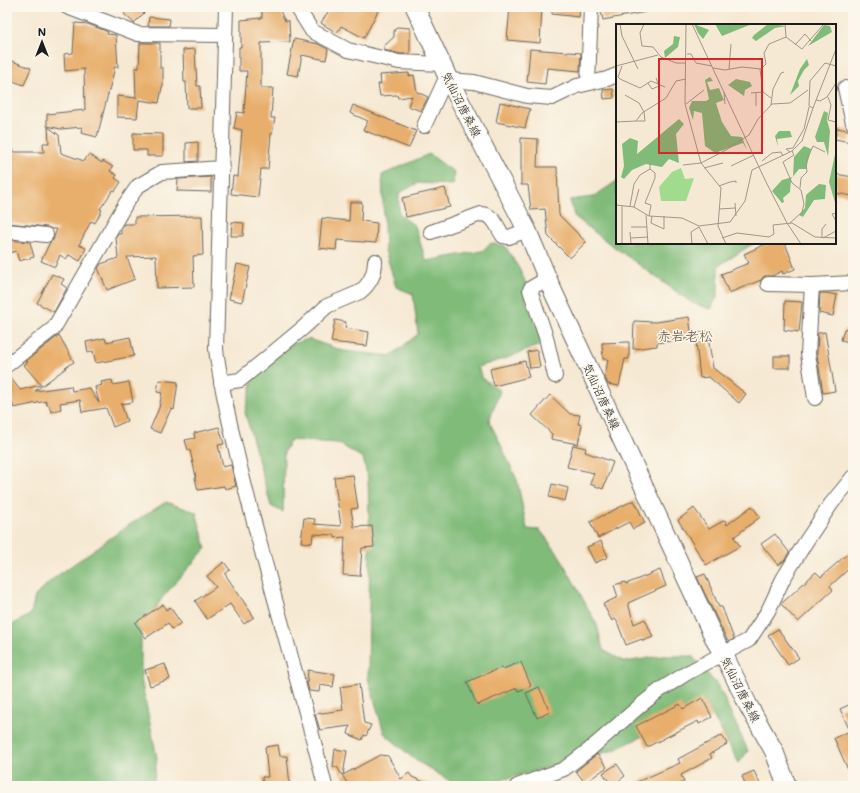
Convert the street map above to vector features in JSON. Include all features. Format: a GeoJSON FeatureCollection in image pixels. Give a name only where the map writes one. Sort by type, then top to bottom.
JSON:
{"type":"FeatureCollection","features":[{"type":"Feature","properties":{"kind":"main road","name":"気仙沼唐桑線"},"geometry":{"type":"LineString","coordinates":[[415,7],[445,73],[527,230],[547,279],[716,642],[724,655],[748,705],[774,751],[787,786]]}},
{"type":"Feature","properties":{"kind":"street"},"geometry":{"type":"LineString","coordinates":[[67,7],[138,34],[225,35]]}},
{"type":"Feature","properties":{"kind":"street"},"geometry":{"type":"LineString","coordinates":[[226,7],[216,349],[221,383],[248,500],[326,786]]}},
{"type":"Feature","properties":{"kind":"street"},"geometry":{"type":"LineString","coordinates":[[298,7],[312,32],[348,50],[445,73],[528,96],[552,98],[576,86],[607,79],[616,74]]}},
{"type":"Feature","properties":{"kind":"street"},"geometry":{"type":"LineString","coordinates":[[588,83],[591,7]]}},
{"type":"Feature","properties":{"kind":"street"},"geometry":{"type":"LineString","coordinates":[[424,126],[445,73]]}},
{"type":"Feature","properties":{"kind":"street"},"geometry":{"type":"LineString","coordinates":[[844,88],[853,123]]}},
{"type":"Feature","properties":{"kind":"street"},"geometry":{"type":"LineString","coordinates":[[7,365],[54,328],[126,203],[138,186],[162,172],[222,168]]}},
{"type":"Feature","properties":{"kind":"street"},"geometry":{"type":"LineString","coordinates":[[431,232],[481,214],[488,215],[492,218],[503,236],[509,237],[527,230]]}},
{"type":"Feature","properties":{"kind":"street"},"geometry":{"type":"LineString","coordinates":[[7,231],[46,235]]}},
{"type":"Feature","properties":{"kind":"street"},"geometry":{"type":"LineString","coordinates":[[221,383],[240,380],[303,328],[327,306],[360,292],[372,278],[375,261]]}},
{"type":"Feature","properties":{"kind":"street"},"geometry":{"type":"LineString","coordinates":[[547,279],[538,283],[530,290],[546,337],[555,376]]}},
{"type":"Feature","properties":{"kind":"street"},"geometry":{"type":"LineString","coordinates":[[768,284],[812,285],[853,283]]}},
{"type":"Feature","properties":{"kind":"street"},"geometry":{"type":"LineString","coordinates":[[812,285],[808,354],[815,398]]}},
{"type":"Feature","properties":{"kind":"street"},"geometry":{"type":"LineString","coordinates":[[517,786],[564,769],[589,750],[660,690],[687,673],[724,655],[750,640],[768,611],[783,579],[805,543],[831,504],[853,476]]}},
{"type":"Feature","properties":{"kind":"green space"},"geometry":{"type":"Polygon","coordinates":[[[429,154],[454,172],[453,185],[418,183],[399,193],[399,214],[415,226],[426,261],[482,251],[491,243],[505,246],[520,270],[526,284],[526,301],[538,327],[541,345],[478,367],[482,378],[500,391],[489,421],[517,480],[527,529],[540,530],[559,555],[597,625],[603,650],[625,662],[662,656],[692,656],[719,687],[748,751],[739,763],[707,705],[614,750],[479,786],[458,786],[414,759],[384,733],[368,678],[370,541],[368,479],[363,458],[338,443],[290,440],[284,452],[283,512],[271,506],[245,412],[255,371],[272,351],[308,339],[344,351],[391,356],[418,334],[413,294],[396,287],[385,250],[382,175],[429,154]]]}},
{"type":"Feature","properties":{"kind":"green space"},"geometry":{"type":"Polygon","coordinates":[[[616,182],[616,244],[752,244],[718,266],[718,295],[711,309],[692,303],[574,216],[570,200],[593,197],[616,182]]]}},
{"type":"Feature","properties":{"kind":"green space"},"geometry":{"type":"Polygon","coordinates":[[[166,502],[196,512],[206,548],[162,598],[141,632],[141,679],[157,758],[153,786],[7,786],[7,628],[31,614],[35,596],[54,578],[126,527],[166,502]]]}},
{"type":"Feature","properties":{"kind":"building"},"geometry":{"type":"Polygon","coordinates":[[[131,7],[139,7],[145,12],[134,23],[124,14],[131,7]]]}},
{"type":"Feature","properties":{"kind":"building"},"geometry":{"type":"Polygon","coordinates":[[[262,7],[278,7],[285,21],[289,21],[290,42],[261,43],[261,88],[273,88],[271,118],[275,118],[271,134],[268,169],[261,169],[258,197],[231,194],[233,176],[238,177],[242,130],[234,128],[237,112],[244,113],[247,71],[239,71],[241,20],[262,18],[262,7]]]}},
{"type":"Feature","properties":{"kind":"building"},"geometry":{"type":"Polygon","coordinates":[[[331,7],[380,7],[364,38],[341,26],[337,33],[321,23],[331,7]]]}},
{"type":"Feature","properties":{"kind":"building"},"geometry":{"type":"Polygon","coordinates":[[[510,7],[542,7],[540,43],[507,40],[510,7]]]}},
{"type":"Feature","properties":{"kind":"building"},"geometry":{"type":"Polygon","coordinates":[[[552,7],[580,7],[579,17],[552,14],[552,7]]]}},
{"type":"Feature","properties":{"kind":"building"},"geometry":{"type":"Polygon","coordinates":[[[600,7],[645,7],[646,12],[603,20],[600,7]]]}},
{"type":"Feature","properties":{"kind":"building"},"geometry":{"type":"Polygon","coordinates":[[[149,17],[170,19],[169,26],[148,26],[149,17]]]}},
{"type":"Feature","properties":{"kind":"building"},"geometry":{"type":"Polygon","coordinates":[[[75,23],[88,24],[108,32],[107,34],[116,35],[118,67],[114,67],[97,137],[81,133],[82,127],[61,129],[47,126],[47,114],[85,110],[84,69],[65,71],[64,54],[73,53],[75,23]]]}},
{"type":"Feature","properties":{"kind":"building"},"geometry":{"type":"Polygon","coordinates":[[[397,27],[410,28],[410,54],[400,54],[384,50],[384,46],[394,37],[394,31],[397,27]]]}},
{"type":"Feature","properties":{"kind":"building"},"geometry":{"type":"Polygon","coordinates":[[[294,39],[318,44],[328,49],[326,60],[302,55],[298,76],[287,74],[294,39]]]}},
{"type":"Feature","properties":{"kind":"building"},"geometry":{"type":"Polygon","coordinates":[[[140,43],[160,43],[160,68],[163,68],[163,87],[159,103],[139,100],[137,118],[117,117],[117,96],[136,98],[135,68],[139,68],[140,43]]]}},
{"type":"Feature","properties":{"kind":"building"},"geometry":{"type":"Polygon","coordinates":[[[195,49],[197,86],[200,86],[201,108],[187,108],[186,82],[184,82],[183,50],[195,49]]]}},
{"type":"Feature","properties":{"kind":"building"},"geometry":{"type":"Polygon","coordinates":[[[530,49],[581,53],[580,71],[547,68],[545,84],[527,82],[530,49]]]}},
{"type":"Feature","properties":{"kind":"building"},"geometry":{"type":"Polygon","coordinates":[[[12,61],[31,68],[24,85],[7,79],[7,71],[12,61]]]}},
{"type":"Feature","properties":{"kind":"building"},"geometry":{"type":"Polygon","coordinates":[[[409,73],[409,76],[414,75],[417,92],[428,97],[421,111],[408,106],[412,96],[398,98],[397,95],[380,96],[378,84],[381,84],[380,75],[409,73]]]}},
{"type":"Feature","properties":{"kind":"building"},"geometry":{"type":"Polygon","coordinates":[[[613,89],[614,98],[604,99],[603,90],[613,89]]]}},
{"type":"Feature","properties":{"kind":"building"},"geometry":{"type":"Polygon","coordinates":[[[500,102],[530,109],[525,128],[496,122],[500,102]]]}},
{"type":"Feature","properties":{"kind":"building"},"geometry":{"type":"Polygon","coordinates":[[[353,105],[416,131],[409,148],[363,130],[368,121],[350,113],[353,105]]]}},
{"type":"Feature","properties":{"kind":"building"},"geometry":{"type":"Polygon","coordinates":[[[48,127],[59,135],[61,153],[84,161],[89,154],[102,163],[103,161],[113,167],[110,171],[117,175],[115,178],[121,182],[115,191],[113,190],[100,209],[102,210],[95,223],[91,221],[79,245],[86,248],[80,261],[69,255],[66,259],[60,255],[55,267],[41,261],[50,242],[53,240],[57,229],[7,223],[7,142],[15,152],[44,152],[43,143],[49,143],[48,127]]]}},
{"type":"Feature","properties":{"kind":"building"},"geometry":{"type":"Polygon","coordinates":[[[837,128],[852,131],[850,142],[836,139],[837,128]]]}},
{"type":"Feature","properties":{"kind":"building"},"geometry":{"type":"Polygon","coordinates":[[[133,133],[163,134],[163,156],[147,156],[147,150],[133,150],[133,133]]]}},
{"type":"Feature","properties":{"kind":"building"},"geometry":{"type":"Polygon","coordinates":[[[521,138],[538,139],[537,167],[557,167],[559,215],[586,242],[570,258],[548,236],[545,209],[531,210],[528,185],[521,185],[521,138]]]}},
{"type":"Feature","properties":{"kind":"building"},"geometry":{"type":"Polygon","coordinates":[[[198,142],[198,161],[186,162],[186,143],[198,142]]]}},
{"type":"Feature","properties":{"kind":"building"},"geometry":{"type":"Polygon","coordinates":[[[836,174],[853,177],[853,196],[836,193],[836,174]]]}},
{"type":"Feature","properties":{"kind":"building"},"geometry":{"type":"Polygon","coordinates":[[[211,177],[211,192],[177,191],[178,179],[211,177]]]}},
{"type":"Feature","properties":{"kind":"building"},"geometry":{"type":"Polygon","coordinates":[[[445,188],[450,207],[406,217],[402,198],[445,188]]]}},
{"type":"Feature","properties":{"kind":"building"},"geometry":{"type":"Polygon","coordinates":[[[350,202],[362,202],[361,221],[377,223],[376,243],[337,240],[336,250],[319,248],[322,218],[349,221],[350,202]]]}},
{"type":"Feature","properties":{"kind":"building"},"geometry":{"type":"Polygon","coordinates":[[[202,216],[203,255],[193,256],[194,287],[157,288],[156,256],[127,257],[135,279],[107,290],[98,268],[101,264],[118,258],[116,237],[118,234],[121,234],[121,229],[124,224],[135,224],[135,217],[202,216]]]}},
{"type":"Feature","properties":{"kind":"building"},"geometry":{"type":"Polygon","coordinates":[[[232,222],[244,223],[243,236],[231,236],[232,222]]]}},
{"type":"Feature","properties":{"kind":"building"},"geometry":{"type":"Polygon","coordinates":[[[7,240],[30,242],[34,257],[19,261],[16,251],[7,254],[7,240]]]}},
{"type":"Feature","properties":{"kind":"building"},"geometry":{"type":"Polygon","coordinates":[[[766,244],[785,244],[795,269],[783,274],[782,271],[772,276],[764,276],[761,280],[729,293],[721,274],[749,263],[744,254],[766,244]]]}},
{"type":"Feature","properties":{"kind":"building"},"geometry":{"type":"Polygon","coordinates":[[[237,264],[250,267],[242,302],[229,299],[237,264]]]}},
{"type":"Feature","properties":{"kind":"building"},"geometry":{"type":"Polygon","coordinates":[[[52,274],[64,279],[61,284],[67,288],[54,312],[37,303],[52,274]]]}},
{"type":"Feature","properties":{"kind":"building"},"geometry":{"type":"Polygon","coordinates":[[[820,293],[837,295],[833,316],[819,313],[820,293]]]}},
{"type":"Feature","properties":{"kind":"building"},"geometry":{"type":"Polygon","coordinates":[[[785,301],[802,302],[799,332],[784,330],[785,301]]]}},
{"type":"Feature","properties":{"kind":"building"},"geometry":{"type":"Polygon","coordinates":[[[689,317],[692,338],[657,343],[657,346],[633,349],[634,321],[656,322],[689,317]]]}},
{"type":"Feature","properties":{"kind":"building"},"geometry":{"type":"Polygon","coordinates":[[[335,320],[346,322],[345,328],[369,332],[367,346],[331,342],[335,320]]]}},
{"type":"Feature","properties":{"kind":"building"},"geometry":{"type":"Polygon","coordinates":[[[853,327],[853,343],[841,340],[844,329],[853,327]]]}},
{"type":"Feature","properties":{"kind":"building"},"geometry":{"type":"Polygon","coordinates":[[[707,331],[713,368],[746,394],[739,403],[709,377],[700,378],[695,333],[707,331]]]}},
{"type":"Feature","properties":{"kind":"building"},"geometry":{"type":"Polygon","coordinates":[[[825,332],[835,391],[823,393],[817,354],[818,333],[825,332]]]}},
{"type":"Feature","properties":{"kind":"building"},"geometry":{"type":"Polygon","coordinates":[[[59,335],[74,362],[65,367],[66,368],[35,391],[71,386],[72,391],[89,388],[99,403],[95,387],[102,385],[101,382],[112,380],[113,385],[129,382],[133,402],[121,404],[127,421],[113,427],[106,408],[82,412],[80,400],[60,403],[61,409],[51,412],[46,401],[14,408],[10,396],[7,398],[7,373],[20,390],[41,385],[24,365],[28,362],[26,361],[59,335]]]}},
{"type":"Feature","properties":{"kind":"building"},"geometry":{"type":"Polygon","coordinates":[[[130,337],[134,356],[96,363],[93,351],[88,353],[86,342],[105,338],[106,342],[130,337]]]}},
{"type":"Feature","properties":{"kind":"building"},"geometry":{"type":"Polygon","coordinates":[[[629,342],[629,359],[625,359],[619,386],[608,384],[605,377],[608,359],[603,359],[602,343],[629,342]]]}},
{"type":"Feature","properties":{"kind":"building"},"geometry":{"type":"Polygon","coordinates":[[[537,350],[540,367],[530,368],[527,352],[537,350]]]}},
{"type":"Feature","properties":{"kind":"building"},"geometry":{"type":"Polygon","coordinates":[[[774,356],[790,356],[790,368],[774,368],[774,356]]]}},
{"type":"Feature","properties":{"kind":"building"},"geometry":{"type":"Polygon","coordinates":[[[525,361],[529,377],[494,386],[490,369],[525,361]]]}},
{"type":"Feature","properties":{"kind":"building"},"geometry":{"type":"Polygon","coordinates":[[[159,380],[178,382],[174,410],[171,409],[160,433],[150,429],[159,408],[162,393],[157,392],[159,380]]]}},
{"type":"Feature","properties":{"kind":"building"},"geometry":{"type":"Polygon","coordinates":[[[550,395],[570,414],[580,415],[578,424],[582,425],[578,444],[551,439],[552,434],[532,415],[550,395]]]}},
{"type":"Feature","properties":{"kind":"building"},"geometry":{"type":"Polygon","coordinates":[[[219,427],[224,444],[218,445],[223,467],[231,465],[236,486],[225,489],[224,486],[198,490],[190,450],[188,450],[185,440],[195,438],[194,433],[219,427]]]}},
{"type":"Feature","properties":{"kind":"building"},"geometry":{"type":"Polygon","coordinates":[[[573,445],[586,448],[585,452],[613,462],[603,489],[590,484],[594,473],[567,467],[573,445]]]}},
{"type":"Feature","properties":{"kind":"building"},"geometry":{"type":"Polygon","coordinates":[[[353,475],[358,508],[351,509],[354,527],[372,526],[374,547],[362,548],[360,576],[343,575],[345,537],[335,538],[335,535],[313,534],[312,543],[301,542],[304,518],[315,519],[314,524],[341,526],[334,477],[353,475]]]}},
{"type":"Feature","properties":{"kind":"building"},"geometry":{"type":"Polygon","coordinates":[[[552,484],[568,488],[565,501],[549,497],[552,484]]]}},
{"type":"Feature","properties":{"kind":"building"},"geometry":{"type":"Polygon","coordinates":[[[634,500],[645,523],[633,529],[629,522],[598,538],[590,522],[634,500]]]}},
{"type":"Feature","properties":{"kind":"building"},"geometry":{"type":"Polygon","coordinates":[[[752,506],[760,517],[734,537],[740,546],[706,565],[678,520],[694,508],[709,529],[725,520],[727,525],[752,506]]]}},
{"type":"Feature","properties":{"kind":"building"},"geometry":{"type":"Polygon","coordinates":[[[775,534],[789,552],[785,560],[778,565],[761,544],[775,534]]]}},
{"type":"Feature","properties":{"kind":"building"},"geometry":{"type":"Polygon","coordinates":[[[601,541],[608,557],[595,563],[587,547],[601,541]]]}},
{"type":"Feature","properties":{"kind":"building"},"geometry":{"type":"Polygon","coordinates":[[[853,549],[853,565],[830,586],[833,590],[798,622],[781,604],[816,572],[821,577],[853,549]]]}},
{"type":"Feature","properties":{"kind":"building"},"geometry":{"type":"Polygon","coordinates":[[[224,562],[230,570],[225,574],[254,617],[244,624],[230,604],[207,619],[195,601],[216,587],[207,576],[224,562]]]}},
{"type":"Feature","properties":{"kind":"building"},"geometry":{"type":"Polygon","coordinates":[[[660,570],[666,586],[628,603],[634,624],[645,619],[653,637],[643,641],[642,639],[626,645],[616,619],[612,621],[603,604],[618,597],[614,585],[625,582],[626,584],[660,570]]]}},
{"type":"Feature","properties":{"kind":"building"},"geometry":{"type":"Polygon","coordinates":[[[705,574],[719,607],[722,607],[734,639],[728,642],[697,577],[705,574]]]}},
{"type":"Feature","properties":{"kind":"building"},"geometry":{"type":"Polygon","coordinates":[[[163,604],[166,610],[170,607],[181,623],[172,629],[168,623],[146,638],[135,623],[163,604]]]}},
{"type":"Feature","properties":{"kind":"building"},"geometry":{"type":"Polygon","coordinates":[[[778,629],[799,658],[788,665],[768,635],[778,629]]]}},
{"type":"Feature","properties":{"kind":"building"},"geometry":{"type":"Polygon","coordinates":[[[521,662],[531,686],[518,691],[517,688],[477,705],[467,682],[502,667],[503,669],[521,662]]]}},
{"type":"Feature","properties":{"kind":"building"},"geometry":{"type":"Polygon","coordinates":[[[165,664],[170,679],[150,686],[145,670],[165,664]]]}},
{"type":"Feature","properties":{"kind":"building"},"geometry":{"type":"Polygon","coordinates":[[[308,670],[335,674],[333,687],[320,685],[319,692],[309,691],[307,683],[308,670]]]}},
{"type":"Feature","properties":{"kind":"building"},"geometry":{"type":"Polygon","coordinates":[[[359,684],[364,723],[371,725],[366,736],[364,735],[362,740],[348,734],[350,726],[320,730],[315,714],[343,710],[340,687],[359,684]]]}},
{"type":"Feature","properties":{"kind":"building"},"geometry":{"type":"Polygon","coordinates":[[[539,687],[550,712],[537,718],[526,693],[539,687]]]}},
{"type":"Feature","properties":{"kind":"building"},"geometry":{"type":"Polygon","coordinates":[[[702,698],[712,717],[699,724],[698,721],[647,747],[636,726],[680,704],[683,709],[702,698]]]}},
{"type":"Feature","properties":{"kind":"building"},"geometry":{"type":"Polygon","coordinates":[[[853,703],[853,781],[834,738],[850,731],[840,709],[853,703]]]}},
{"type":"Feature","properties":{"kind":"building"},"geometry":{"type":"Polygon","coordinates":[[[722,735],[727,744],[710,754],[712,758],[681,775],[684,782],[675,786],[628,786],[680,763],[678,759],[722,735]]]}},
{"type":"Feature","properties":{"kind":"building"},"geometry":{"type":"Polygon","coordinates":[[[278,745],[280,756],[287,756],[290,786],[263,786],[262,777],[268,777],[265,747],[278,745]]]}},
{"type":"Feature","properties":{"kind":"building"},"geometry":{"type":"Polygon","coordinates":[[[335,749],[347,751],[343,775],[380,755],[388,756],[401,779],[409,773],[412,777],[433,786],[349,786],[337,767],[333,767],[335,749]]]}},
{"type":"Feature","properties":{"kind":"building"},"geometry":{"type":"Polygon","coordinates":[[[597,754],[607,767],[585,783],[576,771],[597,754]]]}},
{"type":"Feature","properties":{"kind":"building"},"geometry":{"type":"Polygon","coordinates":[[[617,764],[625,776],[612,786],[603,773],[617,764]]]}},
{"type":"Feature","properties":{"kind":"building"},"geometry":{"type":"Polygon","coordinates":[[[754,771],[761,786],[746,786],[742,776],[754,771]]]}},
{"type":"Feature","properties":{"kind":"district","name":"赤岩老松"},"geometry":{"type":"Point","coordinates":[685,335]}}]}
